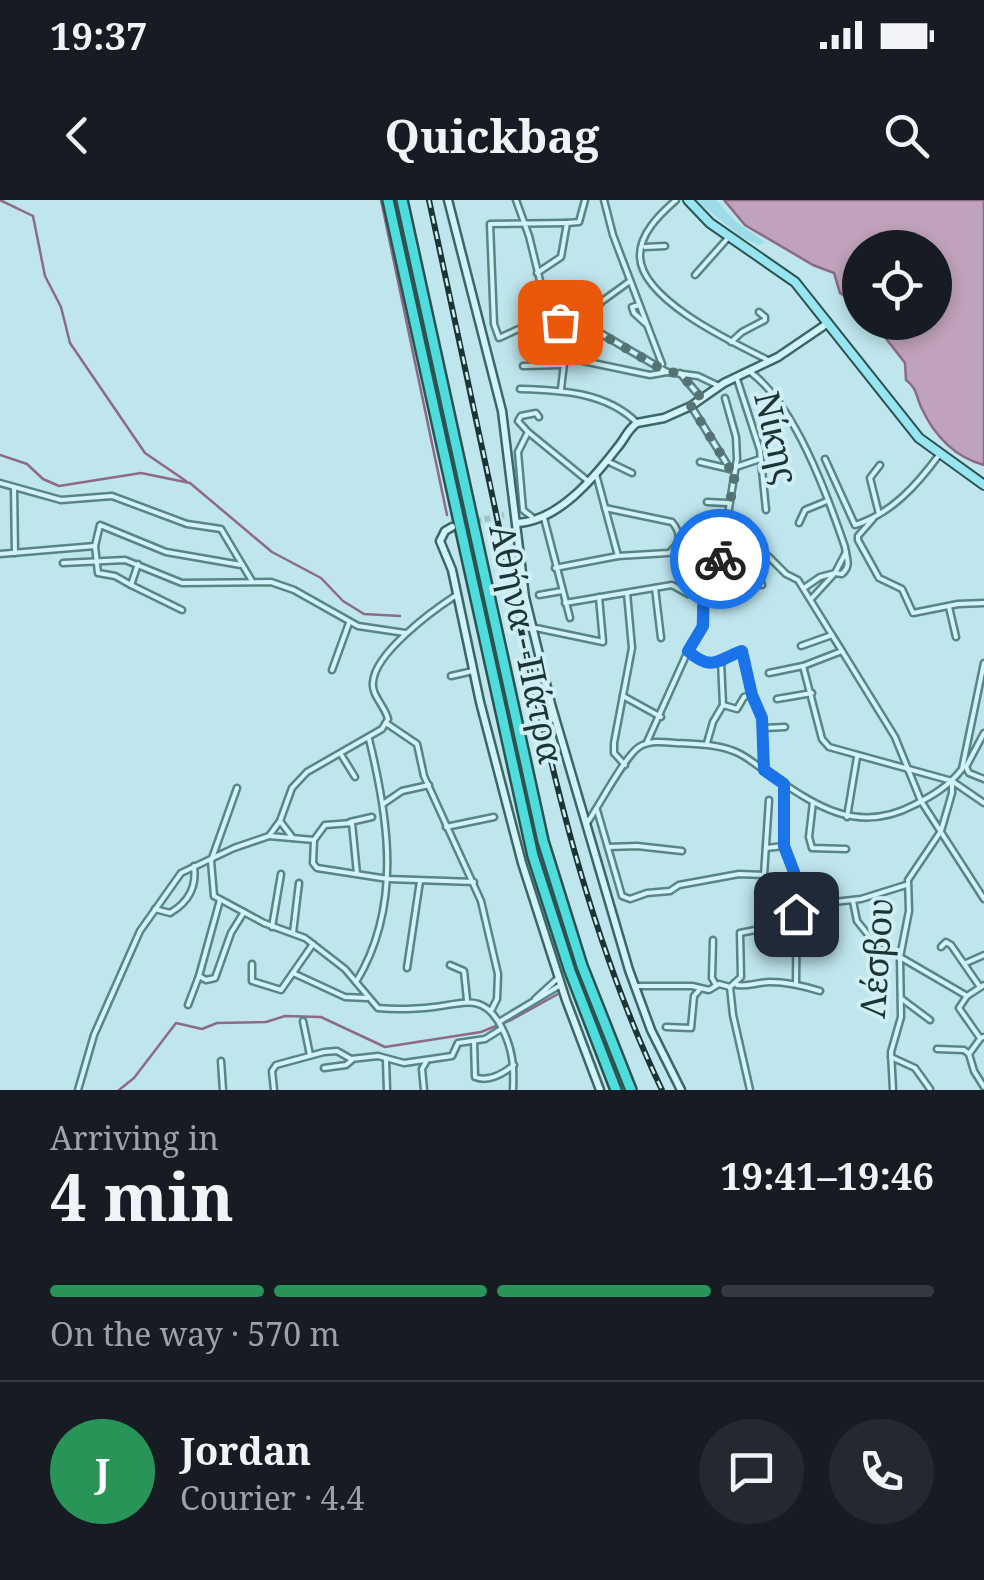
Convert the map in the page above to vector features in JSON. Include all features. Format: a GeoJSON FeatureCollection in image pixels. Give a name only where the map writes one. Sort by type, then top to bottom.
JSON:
{"type":"FeatureCollection","features":[{"type":"Feature","properties":{"kind":"highway","name":"Αθήνα - Πάτρα"},"geometry":{"type":"LineString","coordinates":[[388,200],[533,856],[570,971],[616,1090]]}},
{"type":"Feature","properties":{"kind":"highway","name":"Αθήνα - Πάτρα"},"geometry":{"type":"LineString","coordinates":[[402,200],[543,841],[582,966],[631,1090]]}},
{"type":"Feature","properties":{"kind":"main road"},"geometry":{"type":"LineString","coordinates":[[688,200],[704,218],[795,282],[894,408],[940,455],[984,485]]}},
{"type":"Feature","properties":{"kind":"street"},"geometry":{"type":"LineString","coordinates":[[448,200],[502,411],[531,627],[584,826],[634,986],[681,1090]]}},
{"type":"Feature","properties":{"kind":"street"},"geometry":{"type":"LineString","coordinates":[[516,200],[536,273],[556,320]]}},
{"type":"Feature","properties":{"kind":"street"},"geometry":{"type":"LineString","coordinates":[[551,314],[498,338],[490,224],[579,222],[585,200]]}},
{"type":"Feature","properties":{"kind":"street"},"geometry":{"type":"LineString","coordinates":[[604,200],[630,282],[665,370]]}},
{"type":"Feature","properties":{"kind":"street"},"geometry":{"type":"LineString","coordinates":[[676,200],[654,219],[642,247],[643,267],[662,294],[731,342],[770,361]]}},
{"type":"Feature","properties":{"kind":"street"},"geometry":{"type":"LineString","coordinates":[[536,273],[561,257],[566,223]]}},
{"type":"Feature","properties":{"kind":"street"},"geometry":{"type":"LineString","coordinates":[[695,275],[730,235]]}},
{"type":"Feature","properties":{"kind":"street"},"geometry":{"type":"LineString","coordinates":[[642,247],[665,246]]}},
{"type":"Feature","properties":{"kind":"street"},"geometry":{"type":"LineString","coordinates":[[587,326],[601,302],[630,282]]}},
{"type":"Feature","properties":{"kind":"street"},"geometry":{"type":"LineString","coordinates":[[641,305],[632,310],[646,324]]}},
{"type":"Feature","properties":{"kind":"street"},"geometry":{"type":"LineString","coordinates":[[731,342],[765,320],[759,312]]}},
{"type":"Feature","properties":{"kind":"street"},"geometry":{"type":"LineString","coordinates":[[526,333],[556,320],[587,326],[665,370],[719,386]]}},
{"type":"Feature","properties":{"kind":"street"},"geometry":{"type":"LineString","coordinates":[[562,390],[569,323]]}},
{"type":"Feature","properties":{"kind":"street"},"geometry":{"type":"LineString","coordinates":[[516,523],[543,519],[596,473],[637,423],[664,418],[691,406],[828,323]]}},
{"type":"Feature","properties":{"kind":"street"},"geometry":{"type":"LineString","coordinates":[[564,357],[650,375],[665,370]]}},
{"type":"Feature","properties":{"kind":"street"},"geometry":{"type":"LineString","coordinates":[[523,366],[564,365]]}},
{"type":"Feature","properties":{"kind":"street"},"geometry":{"type":"LineString","coordinates":[[748,370],[764,383],[787,414],[848,558],[842,574],[820,577],[804,588]]}},
{"type":"Feature","properties":{"kind":"street"},"geometry":{"type":"LineString","coordinates":[[680,373],[702,399]]}},
{"type":"Feature","properties":{"kind":"street","name":"Νίκης"},"geometry":{"type":"LineString","coordinates":[[737,378],[754,429],[766,510]]}},
{"type":"Feature","properties":{"kind":"street"},"geometry":{"type":"LineString","coordinates":[[520,389],[562,390],[600,401],[637,423]]}},
{"type":"Feature","properties":{"kind":"street"},"geometry":{"type":"LineString","coordinates":[[584,826],[633,752],[646,744],[703,626],[702,592],[722,551],[733,469],[736,437],[725,398]]}},
{"type":"Feature","properties":{"kind":"street"},"geometry":{"type":"LineString","coordinates":[[691,406],[733,469]]}},
{"type":"Feature","properties":{"kind":"street"},"geometry":{"type":"LineString","coordinates":[[540,417],[536,412],[521,416],[519,425],[588,481]]}},
{"type":"Feature","properties":{"kind":"street"},"geometry":{"type":"LineString","coordinates":[[528,432],[518,452],[523,510],[543,519]]}},
{"type":"Feature","properties":{"kind":"street"},"geometry":{"type":"LineString","coordinates":[[845,550],[858,540],[873,518],[906,494],[940,455]]}},
{"type":"Feature","properties":{"kind":"street"},"geometry":{"type":"LineString","coordinates":[[700,462],[733,469],[760,459]]}},
{"type":"Feature","properties":{"kind":"street"},"geometry":{"type":"LineString","coordinates":[[606,460],[632,472]]}},
{"type":"Feature","properties":{"kind":"street"},"geometry":{"type":"LineString","coordinates":[[825,460],[853,524],[873,518]]}},
{"type":"Feature","properties":{"kind":"street"},"geometry":{"type":"LineString","coordinates":[[879,514],[870,478],[880,465]]}},
{"type":"Feature","properties":{"kind":"street"},"geometry":{"type":"LineString","coordinates":[[596,473],[618,556]]}},
{"type":"Feature","properties":{"kind":"street"},"geometry":{"type":"LineString","coordinates":[[0,484],[61,500],[112,496],[187,524],[221,529],[252,582]]}},
{"type":"Feature","properties":{"kind":"street"},"geometry":{"type":"LineString","coordinates":[[14,486],[15,554]]}},
{"type":"Feature","properties":{"kind":"street"},"geometry":{"type":"LineString","coordinates":[[799,523],[805,510],[827,501]]}},
{"type":"Feature","properties":{"kind":"street"},"geometry":{"type":"LineString","coordinates":[[707,502],[728,503]]}},
{"type":"Feature","properties":{"kind":"street"},"geometry":{"type":"LineString","coordinates":[[605,508],[672,522],[680,540],[668,553]]}},
{"type":"Feature","properties":{"kind":"street"},"geometry":{"type":"LineString","coordinates":[[504,515],[516,513]]}},
{"type":"Feature","properties":{"kind":"street"},"geometry":{"type":"LineString","coordinates":[[543,519],[570,618]]}},
{"type":"Feature","properties":{"kind":"street"},"geometry":{"type":"LineString","coordinates":[[747,522],[762,585]]}},
{"type":"Feature","properties":{"kind":"street"},"geometry":{"type":"LineString","coordinates":[[182,610],[115,576],[98,573],[98,526],[102,524],[166,552],[241,565]]}},
{"type":"Feature","properties":{"kind":"street"},"geometry":{"type":"LineString","coordinates":[[452,526],[444,531],[440,541],[457,595],[522,863],[600,1090]]}},
{"type":"Feature","properties":{"kind":"street"},"geometry":{"type":"LineString","coordinates":[[555,568],[618,556],[668,553],[724,538]]}},
{"type":"Feature","properties":{"kind":"street"},"geometry":{"type":"LineString","coordinates":[[858,540],[878,578],[902,589],[913,613],[984,604]]}},
{"type":"Feature","properties":{"kind":"street"},"geometry":{"type":"LineString","coordinates":[[0,554],[95,546]]}},
{"type":"Feature","properties":{"kind":"street"},"geometry":{"type":"LineString","coordinates":[[722,551],[750,547],[768,556],[812,598],[890,728],[921,802],[984,899]]}},
{"type":"Feature","properties":{"kind":"street"},"geometry":{"type":"LineString","coordinates":[[63,563],[97,560],[138,564],[174,582],[252,582],[289,587],[350,622],[374,630],[406,633]]}},
{"type":"Feature","properties":{"kind":"street"},"geometry":{"type":"LineString","coordinates":[[131,585],[138,564]]}},
{"type":"Feature","properties":{"kind":"street"},"geometry":{"type":"LineString","coordinates":[[812,598],[834,573]]}},
{"type":"Feature","properties":{"kind":"street"},"geometry":{"type":"LineString","coordinates":[[565,602],[672,585],[688,594],[702,592]]}},
{"type":"Feature","properties":{"kind":"street"},"geometry":{"type":"LineString","coordinates":[[655,588],[661,638]]}},
{"type":"Feature","properties":{"kind":"street"},"geometry":{"type":"LineString","coordinates":[[539,595],[562,592]]}},
{"type":"Feature","properties":{"kind":"street"},"geometry":{"type":"LineString","coordinates":[[626,764],[614,749],[632,638],[627,593]]}},
{"type":"Feature","properties":{"kind":"street"},"geometry":{"type":"LineString","coordinates":[[386,723],[386,711],[372,682],[406,633],[457,595]]}},
{"type":"Feature","properties":{"kind":"street"},"geometry":{"type":"LineString","coordinates":[[531,627],[602,642],[599,597]]}},
{"type":"Feature","properties":{"kind":"street"},"geometry":{"type":"LineString","coordinates":[[948,606],[956,637]]}},
{"type":"Feature","properties":{"kind":"street"},"geometry":{"type":"LineString","coordinates":[[332,670],[350,622]]}},
{"type":"Feature","properties":{"kind":"street"},"geometry":{"type":"LineString","coordinates":[[801,646],[832,635]]}},
{"type":"Feature","properties":{"kind":"street"},"geometry":{"type":"LineString","coordinates":[[688,651],[704,663],[721,662],[742,651],[752,695],[760,707],[764,770]]}},
{"type":"Feature","properties":{"kind":"street"},"geometry":{"type":"LineString","coordinates":[[769,673],[804,666],[842,651]]}},
{"type":"Feature","properties":{"kind":"street"},"geometry":{"type":"LineString","coordinates":[[706,745],[723,705],[721,662]]}},
{"type":"Feature","properties":{"kind":"street"},"geometry":{"type":"LineString","coordinates":[[984,662],[965,765],[969,773],[984,780]]}},
{"type":"Feature","properties":{"kind":"street"},"geometry":{"type":"LineString","coordinates":[[804,666],[824,742],[836,752],[952,782],[984,802]]}},
{"type":"Feature","properties":{"kind":"street"},"geometry":{"type":"LineString","coordinates":[[451,676],[474,670]]}},
{"type":"Feature","properties":{"kind":"street"},"geometry":{"type":"LineString","coordinates":[[777,699],[812,694]]}},
{"type":"Feature","properties":{"kind":"street"},"geometry":{"type":"LineString","coordinates":[[723,705],[736,709],[744,697],[752,695]]}},
{"type":"Feature","properties":{"kind":"street"},"geometry":{"type":"LineString","coordinates":[[623,696],[661,717]]}},
{"type":"Feature","properties":{"kind":"street"},"geometry":{"type":"LineString","coordinates":[[269,836],[296,783],[322,762],[368,738],[386,723]]}},
{"type":"Feature","properties":{"kind":"street"},"geometry":{"type":"LineString","coordinates":[[386,723],[418,744],[423,774],[474,882],[498,974],[497,1000],[491,1011]]}},
{"type":"Feature","properties":{"kind":"street"},"geometry":{"type":"LineString","coordinates":[[762,728],[784,727]]}},
{"type":"Feature","properties":{"kind":"street"},"geometry":{"type":"LineString","coordinates":[[646,744],[706,745],[738,754],[812,802],[847,816],[888,818],[952,782],[984,733]]}},
{"type":"Feature","properties":{"kind":"street"},"geometry":{"type":"LineString","coordinates":[[356,982],[377,940],[388,879],[383,804],[368,738]]}},
{"type":"Feature","properties":{"kind":"street"},"geometry":{"type":"LineString","coordinates":[[343,753],[345,765],[354,777]]}},
{"type":"Feature","properties":{"kind":"street"},"geometry":{"type":"LineString","coordinates":[[847,816],[857,756]]}},
{"type":"Feature","properties":{"kind":"street","name":"Λέσβου"},"geometry":{"type":"LineString","coordinates":[[893,1090],[891,1057],[901,1017],[900,956],[909,911],[907,884],[941,832],[952,782]]}},
{"type":"Feature","properties":{"kind":"street"},"geometry":{"type":"LineString","coordinates":[[784,784],[784,846],[795,871],[798,906],[796,984]]}},
{"type":"Feature","properties":{"kind":"street"},"geometry":{"type":"LineString","coordinates":[[383,804],[402,791],[430,785]]}},
{"type":"Feature","properties":{"kind":"street"},"geometry":{"type":"LineString","coordinates":[[237,788],[211,860],[213,893],[220,900],[312,944],[342,966],[381,1008],[427,1008],[466,1001],[491,1011],[513,1050],[513,1090]]}},
{"type":"Feature","properties":{"kind":"street"},"geometry":{"type":"LineString","coordinates":[[597,810],[622,896],[630,900],[646,892],[670,891],[680,885],[740,874],[762,876],[769,800]]}},
{"type":"Feature","properties":{"kind":"street"},"geometry":{"type":"LineString","coordinates":[[812,802],[812,848],[846,849]]}},
{"type":"Feature","properties":{"kind":"street"},"geometry":{"type":"LineString","coordinates":[[372,817],[326,825],[314,840],[314,867],[388,879],[474,882]]}},
{"type":"Feature","properties":{"kind":"street"},"geometry":{"type":"LineString","coordinates":[[446,827],[494,817]]}},
{"type":"Feature","properties":{"kind":"street"},"geometry":{"type":"LineString","coordinates":[[280,821],[292,838]]}},
{"type":"Feature","properties":{"kind":"street"},"geometry":{"type":"LineString","coordinates":[[350,822],[354,827],[356,874]]}},
{"type":"Feature","properties":{"kind":"street"},"geometry":{"type":"LineString","coordinates":[[78,1090],[90,1045],[140,931],[182,873],[269,836],[314,840]]}},
{"type":"Feature","properties":{"kind":"street"},"geometry":{"type":"LineString","coordinates":[[766,848],[784,846]]}},
{"type":"Feature","properties":{"kind":"street"},"geometry":{"type":"LineString","coordinates":[[608,847],[682,852]]}},
{"type":"Feature","properties":{"kind":"street"},"geometry":{"type":"LineString","coordinates":[[155,909],[170,912],[187,900],[194,887],[194,866]]}},
{"type":"Feature","properties":{"kind":"street"},"geometry":{"type":"LineString","coordinates":[[272,926],[281,874]]}},
{"type":"Feature","properties":{"kind":"street"},"geometry":{"type":"LineString","coordinates":[[407,968],[420,881]]}},
{"type":"Feature","properties":{"kind":"street"},"geometry":{"type":"LineString","coordinates":[[293,933],[299,883]]}},
{"type":"Feature","properties":{"kind":"street"},"geometry":{"type":"LineString","coordinates":[[798,906],[854,900],[907,884]]}},
{"type":"Feature","properties":{"kind":"street"},"geometry":{"type":"LineString","coordinates":[[188,1005],[220,900]]}},
{"type":"Feature","properties":{"kind":"street"},"geometry":{"type":"LineString","coordinates":[[854,900],[858,923],[854,935]]}},
{"type":"Feature","properties":{"kind":"street"},"geometry":{"type":"LineString","coordinates":[[198,976],[206,980],[215,978],[226,945],[244,912]]}},
{"type":"Feature","properties":{"kind":"street"},"geometry":{"type":"LineString","coordinates":[[750,1090],[733,1015],[734,985],[741,978],[738,938],[740,933],[796,914]]}},
{"type":"Feature","properties":{"kind":"street"},"geometry":{"type":"LineString","coordinates":[[858,923],[882,952]]}},
{"type":"Feature","properties":{"kind":"street"},"geometry":{"type":"LineString","coordinates":[[713,940],[712,978],[716,985]]}},
{"type":"Feature","properties":{"kind":"street"},"geometry":{"type":"LineString","coordinates":[[942,947],[946,942],[952,944],[982,986],[960,1004],[960,1012],[982,1038],[969,1054]]}},
{"type":"Feature","properties":{"kind":"street"},"geometry":{"type":"LineString","coordinates":[[252,964],[252,981],[273,990],[283,988],[312,944]]}},
{"type":"Feature","properties":{"kind":"street"},"geometry":{"type":"LineString","coordinates":[[964,964],[984,955]]}},
{"type":"Feature","properties":{"kind":"street"},"geometry":{"type":"LineString","coordinates":[[900,956],[967,996]]}},
{"type":"Feature","properties":{"kind":"street"},"geometry":{"type":"LineString","coordinates":[[450,965],[464,971],[466,1001]]}},
{"type":"Feature","properties":{"kind":"street"},"geometry":{"type":"LineString","coordinates":[[293,973],[342,996],[368,998]]}},
{"type":"Feature","properties":{"kind":"street"},"geometry":{"type":"LineString","coordinates":[[274,1090],[274,1066],[333,1050],[353,1058],[386,1058],[404,1063],[452,1056],[458,1043],[474,1041],[501,1025],[561,980]]}},
{"type":"Feature","properties":{"kind":"street"},"geometry":{"type":"LineString","coordinates":[[634,986],[709,990],[716,985],[744,987],[766,982],[820,991]]}},
{"type":"Feature","properties":{"kind":"street"},"geometry":{"type":"LineString","coordinates":[[666,1027],[691,1028],[694,996],[700,989]]}},
{"type":"Feature","properties":{"kind":"street"},"geometry":{"type":"LineString","coordinates":[[900,997],[930,1020]]}},
{"type":"Feature","properties":{"kind":"street"},"geometry":{"type":"LineString","coordinates":[[304,1022],[310,1055]]}},
{"type":"Feature","properties":{"kind":"street"},"geometry":{"type":"LineString","coordinates":[[474,1041],[474,1074],[480,1082],[514,1065]]}},
{"type":"Feature","properties":{"kind":"street"},"geometry":{"type":"LineString","coordinates":[[937,1048],[969,1054],[984,1086]]}},
{"type":"Feature","properties":{"kind":"street"},"geometry":{"type":"LineString","coordinates":[[891,1057],[915,1068],[930,1089]]}},
{"type":"Feature","properties":{"kind":"street"},"geometry":{"type":"LineString","coordinates":[[324,1068],[346,1066],[353,1058]]}},
{"type":"Feature","properties":{"kind":"street"},"geometry":{"type":"LineString","coordinates":[[386,1058],[386,1090]]}},
{"type":"Feature","properties":{"kind":"street"},"geometry":{"type":"LineString","coordinates":[[221,1060],[223,1090]]}},
{"type":"Feature","properties":{"kind":"street"},"geometry":{"type":"LineString","coordinates":[[424,1090],[422,1068],[427,1061]]}},
{"type":"Feature","properties":{"kind":"street"},"geometry":{"type":"LineString","coordinates":[[592,1090],[596,1081]]}},
{"type":"Feature","properties":{"kind":"shaded area"},"geometry":{"type":"Polygon","coordinates":[[[394,200],[541,855],[582,981],[625,1090],[617,1079],[561,932],[539,856],[394,200]]]}},
{"type":"Feature","properties":{"kind":"shaded area"},"geometry":{"type":"Polygon","coordinates":[[[724,200],[984,200],[984,465],[954,451],[939,436],[906,380],[905,363],[887,340],[952,340],[952,230],[842,230],[842,294],[834,273],[745,225],[724,200]]]}},
{"type":"Feature","properties":{"kind":"sand"},"geometry":{"type":"Polygon","coordinates":[[[696,200],[716,200],[735,221],[765,242],[758,245],[740,236],[696,200]]]}},
{"type":"Feature","properties":{"kind":"waterway"},"geometry":{"type":"LineString","coordinates":[[0,200],[33,216],[45,276],[61,307],[70,343],[145,453],[186,481]]}},
{"type":"Feature","properties":{"kind":"waterway"},"geometry":{"type":"LineString","coordinates":[[381,200],[447,515]]}},
{"type":"Feature","properties":{"kind":"waterway"},"geometry":{"type":"LineString","coordinates":[[0,455],[27,464],[43,479],[59,486],[141,473],[190,483],[272,552],[321,578],[343,601],[364,614],[400,616]]}},
{"type":"Feature","properties":{"kind":"waterway"},"geometry":{"type":"LineString","coordinates":[[119,1090],[134,1078],[176,1023],[202,1029],[217,1023],[266,1022],[285,1016],[321,1017],[385,1047],[481,1032],[558,994]]}},
{"type":"Feature","properties":{"kind":"tunnel"},"geometry":{"type":"LineString","coordinates":[[458,525],[504,515]]}},
{"type":"Feature","properties":{"kind":"railway"},"geometry":{"type":"LineString","coordinates":[[429,200],[558,789],[592,912],[662,1090]]}},
{"type":"Feature","properties":{"kind":"way so far"},"geometry":{"type":"LineString","coordinates":[[560,322],[594,330],[667,372],[680,373],[696,390],[702,399],[691,406],[730,469],[736,469],[720,559]]}},
{"type":"Feature","properties":{"kind":"route"},"geometry":{"type":"LineString","coordinates":[[720,559],[704,584],[703,626],[688,651],[710,664],[742,651],[752,695],[760,707],[764,770],[784,784],[784,846],[797,880],[796,914]]}}]}
